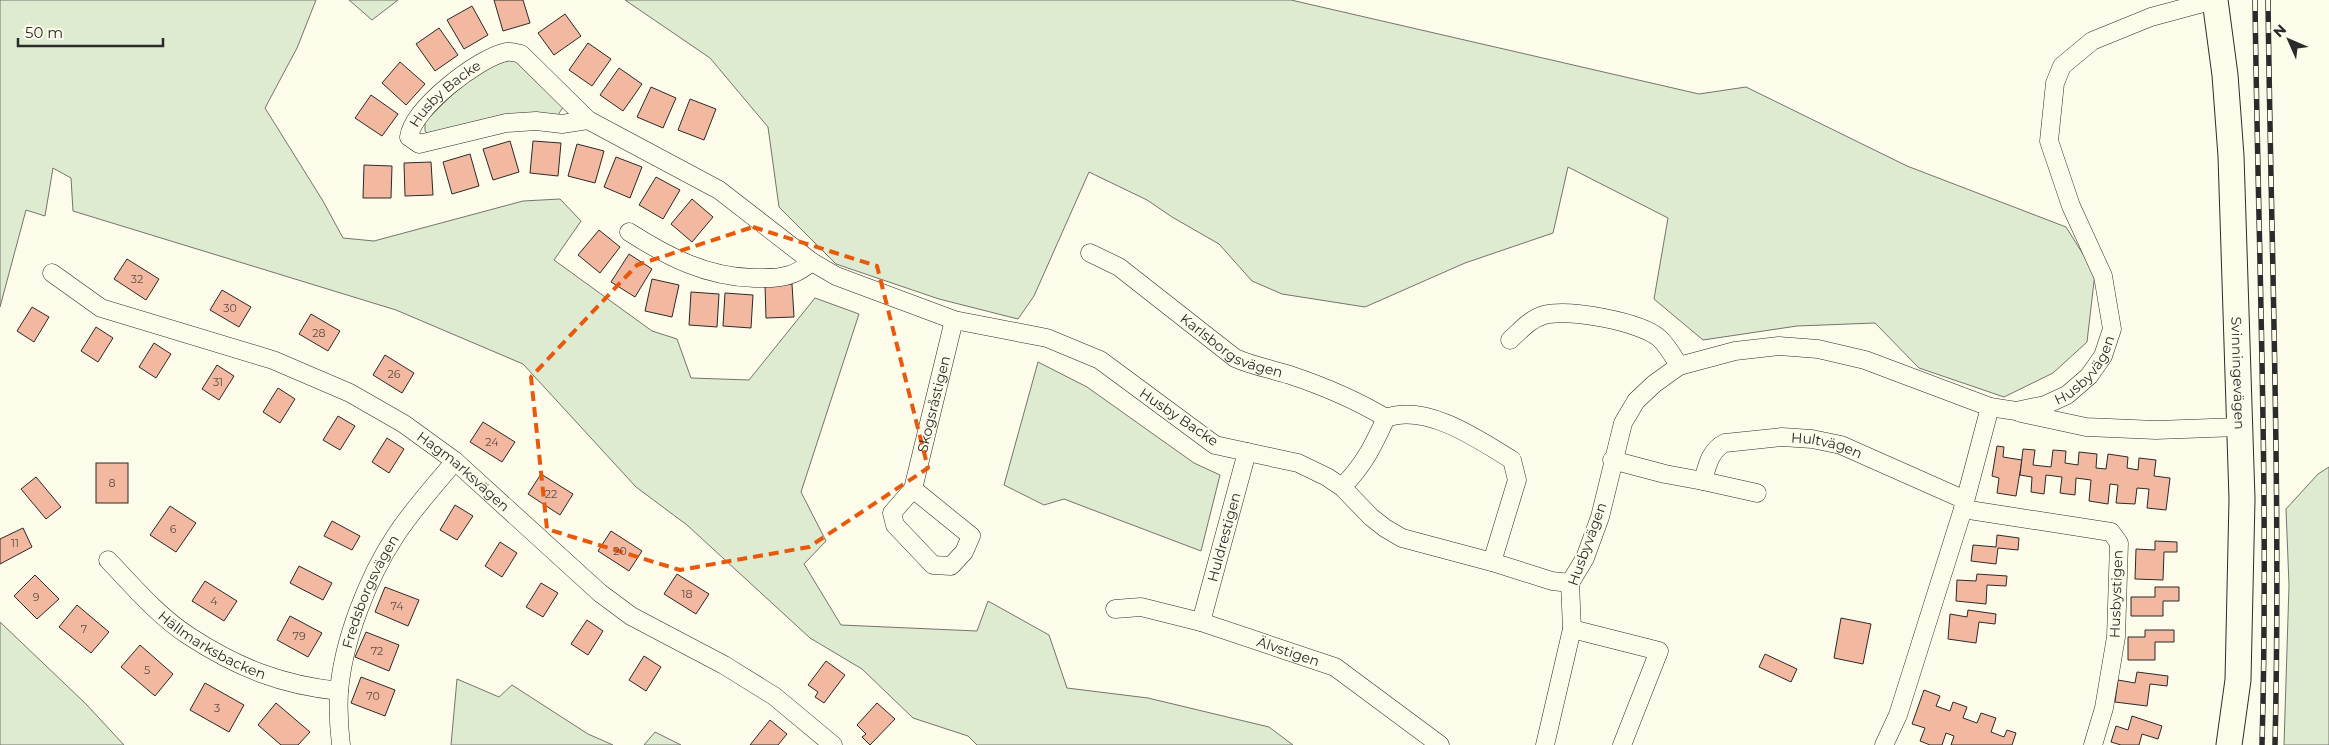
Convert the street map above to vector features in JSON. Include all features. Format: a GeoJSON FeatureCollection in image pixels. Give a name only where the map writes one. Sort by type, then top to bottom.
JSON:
{"type":"FeatureCollection","features":[{"type":"Feature","properties":{"kind":"main road","name":"Svinningevägen"},"geometry":{"type":"LineString","coordinates":[[2214,0],[2225,75],[2231,156],[2242,499],[2238,680],[2229,745]]}},
{"type":"Feature","properties":{"kind":"street","name":"Husbyvägen"},"geometry":{"type":"LineString","coordinates":[[1545,745],[1572,629],[1570,583],[1585,558],[1600,517],[1612,460],[1623,423],[1636,402],[1654,384],[1679,366],[1735,351],[1779,346],[1818,349],[1865,360],[1990,407],[2016,411],[2045,405],[2067,395],[2089,376],[2103,356],[2112,329],[2103,276],[2071,206],[2049,141],[2055,83],[2062,66],[2092,41],[2151,17],[2214,0]]}},
{"type":"Feature","properties":{"kind":"street","name":"Husby Backe"},"geometry":{"type":"LineString","coordinates":[[588,120],[562,124],[536,120],[506,123],[418,144],[409,137],[410,128],[419,115],[468,71],[493,56],[508,51],[521,54],[588,120],[719,190],[812,262],[836,276],[954,320],[1047,338],[1100,360],[1215,445],[1298,464],[1327,476],[1371,517],[1402,538],[1492,562],[1552,581],[1570,583]]}},
{"type":"Feature","properties":{"kind":"street"},"geometry":{"type":"LineString","coordinates":[[629,232],[664,254],[701,270],[734,278],[788,276],[812,262]]}},
{"type":"Feature","properties":{"kind":"street","name":"Karlsborgsvägen"},"geometry":{"type":"LineString","coordinates":[[1090,253],[1119,267],[1234,358],[1252,366],[1290,375],[1328,390],[1364,405],[1386,418]]}},
{"type":"Feature","properties":{"kind":"street","name":"Hagmarksvägen"},"geometry":{"type":"LineString","coordinates":[[52,273],[101,308],[273,360],[350,393],[404,424],[455,461],[600,592],[631,616],[724,664],[774,696],[833,745]]}},
{"type":"Feature","properties":{"kind":"street"},"geometry":{"type":"LineString","coordinates":[[1510,340],[1529,323],[1543,315],[1564,312],[1591,315],[1644,329],[1658,337],[1679,366]]}},
{"type":"Feature","properties":{"kind":"street","name":"Skogsråstigen"},"geometry":{"type":"LineString","coordinates":[[913,489],[971,536],[964,552],[951,566],[933,566],[895,525],[892,513],[913,489],[954,320]]}},
{"type":"Feature","properties":{"kind":"street"},"geometry":{"type":"LineString","coordinates":[[1888,744],[1964,504],[1990,407]]}},
{"type":"Feature","properties":{"kind":"street"},"geometry":{"type":"LineString","coordinates":[[2016,411],[2086,427],[2156,430],[2239,427]]}},
{"type":"Feature","properties":{"kind":"street"},"geometry":{"type":"LineString","coordinates":[[1342,488],[1371,452],[1386,418],[1399,413],[1415,415],[1464,430],[1512,460],[1517,480],[1492,562]]}},
{"type":"Feature","properties":{"kind":"street","name":"Hultvägen"},"geometry":{"type":"LineString","coordinates":[[1703,481],[1712,453],[1718,446],[1725,443],[1782,437],[1812,439],[1841,446],[1964,504]]}},
{"type":"Feature","properties":{"kind":"street","name":"Huldrestigen"},"geometry":{"type":"LineString","coordinates":[[1201,622],[1247,452]]}},
{"type":"Feature","properties":{"kind":"street"},"geometry":{"type":"LineString","coordinates":[[1612,460],[1665,474],[1757,493]]}},
{"type":"Feature","properties":{"kind":"street","name":"Fredsborgsvägen"},"geometry":{"type":"LineString","coordinates":[[341,745],[339,691],[349,643],[362,603],[378,566],[396,535],[455,461]]}},
{"type":"Feature","properties":{"kind":"street","name":"Husbystigen"},"geometry":{"type":"LineString","coordinates":[[1964,504],[2111,532],[2119,543],[2116,637],[2104,708],[2093,745]]}},
{"type":"Feature","properties":{"kind":"street","name":"Hällmarksbacken"},"geometry":{"type":"LineString","coordinates":[[108,560],[149,603],[188,636],[230,660],[272,678],[303,687],[339,691]]}},
{"type":"Feature","properties":{"kind":"street","name":"Älvstigen"},"geometry":{"type":"LineString","coordinates":[[1115,609],[1141,607],[1201,622],[1335,667],[1440,745]]}},
{"type":"Feature","properties":{"kind":"street"},"geometry":{"type":"LineString","coordinates":[[1572,629],[1659,650],[1622,745]]}},
{"type":"Feature","properties":{"kind":"highlighted area"},"geometry":{"type":"Polygon","coordinates":[[[753,227],[877,266],[928,468],[809,547],[680,570],[547,529],[531,377],[637,265],[753,227]]]}},
{"type":"Feature","properties":{"kind":"green space"},"geometry":{"type":"Polygon","coordinates":[[[0,0],[316,0],[297,48],[265,108],[323,201],[343,238],[374,241],[523,201],[560,199],[581,221],[554,260],[652,331],[677,339],[691,378],[749,380],[815,298],[859,314],[801,492],[826,541],[804,564],[841,625],[977,631],[988,601],[1049,635],[1067,688],[1148,698],[1269,727],[1293,745],[977,745],[968,736],[913,718],[862,669],[810,638],[687,525],[636,487],[523,364],[396,310],[73,211],[71,178],[53,168],[45,216],[26,210],[0,307],[0,0]]]}},
{"type":"Feature","properties":{"kind":"green space"},"geometry":{"type":"Polygon","coordinates":[[[349,0],[398,0],[372,20],[349,0]]]}},
{"type":"Feature","properties":{"kind":"green space"},"geometry":{"type":"Polygon","coordinates":[[[625,0],[1291,0],[1699,94],[1746,87],[1907,166],[2066,227],[2095,273],[2087,342],[2053,373],[2004,397],[1919,368],[1875,323],[1797,326],[1703,340],[1654,299],[1668,218],[1568,167],[1553,233],[1465,263],[1365,307],[1282,294],[1252,281],[1219,244],[1147,200],[1089,172],[1034,296],[1018,319],[939,299],[836,264],[779,207],[768,127],[710,58],[625,0]]]}},
{"type":"Feature","properties":{"kind":"green space"},"geometry":{"type":"Polygon","coordinates":[[[511,60],[517,61],[563,107],[558,115],[428,134],[425,131],[425,122],[464,85],[486,70],[511,60]]]}},
{"type":"Feature","properties":{"kind":"green space"},"geometry":{"type":"Polygon","coordinates":[[[1038,362],[1087,387],[1194,463],[1220,475],[1201,551],[1064,499],[1044,505],[1004,485],[1038,362]]]}},
{"type":"Feature","properties":{"kind":"green space"},"geometry":{"type":"Polygon","coordinates":[[[2329,467],[2329,745],[2284,745],[2289,585],[2286,509],[2318,474],[2329,467]]]}},
{"type":"Feature","properties":{"kind":"green space"},"geometry":{"type":"Polygon","coordinates":[[[0,622],[86,704],[124,745],[0,745],[0,622]]]}},
{"type":"Feature","properties":{"kind":"green space"},"geometry":{"type":"Polygon","coordinates":[[[457,679],[499,697],[512,685],[588,734],[613,745],[451,745],[457,679]]]}},
{"type":"Feature","properties":{"kind":"green space"},"geometry":{"type":"Polygon","coordinates":[[[655,732],[681,745],[644,745],[655,732]]]}},
{"type":"Feature","properties":{"kind":"building"},"geometry":{"type":"Polygon","coordinates":[[[494,0],[523,0],[530,23],[503,31],[494,0]]]}},
{"type":"Feature","properties":{"kind":"building"},"geometry":{"type":"Polygon","coordinates":[[[472,6],[488,35],[464,49],[447,20],[472,6]]]}},
{"type":"Feature","properties":{"kind":"building"},"geometry":{"type":"Polygon","coordinates":[[[565,14],[581,36],[554,55],[538,33],[565,14]]]}},
{"type":"Feature","properties":{"kind":"building"},"geometry":{"type":"Polygon","coordinates":[[[439,28],[458,55],[435,71],[416,44],[439,28]]]}},
{"type":"Feature","properties":{"kind":"building"},"geometry":{"type":"Polygon","coordinates":[[[588,43],[611,59],[592,86],[569,70],[588,43]]]}},
{"type":"Feature","properties":{"kind":"building"},"geometry":{"type":"Polygon","coordinates":[[[400,62],[425,84],[406,105],[382,83],[400,62]]]}},
{"type":"Feature","properties":{"kind":"building"},"geometry":{"type":"Polygon","coordinates":[[[619,68],[642,84],[623,111],[600,95],[619,68]]]}},
{"type":"Feature","properties":{"kind":"building"},"geometry":{"type":"Polygon","coordinates":[[[651,87],[676,98],[663,128],[637,117],[651,87]]]}},
{"type":"Feature","properties":{"kind":"building"},"geometry":{"type":"Polygon","coordinates":[[[371,95],[398,114],[382,136],[355,118],[371,95]]]}},
{"type":"Feature","properties":{"kind":"building"},"geometry":{"type":"Polygon","coordinates":[[[690,99],[716,109],[704,140],[678,130],[690,99]]]}},
{"type":"Feature","properties":{"kind":"building"},"geometry":{"type":"Polygon","coordinates":[[[510,141],[519,172],[493,180],[483,149],[510,141]]]}},
{"type":"Feature","properties":{"kind":"building"},"geometry":{"type":"Polygon","coordinates":[[[533,141],[561,143],[558,176],[530,173],[533,141]]]}},
{"type":"Feature","properties":{"kind":"building"},"geometry":{"type":"Polygon","coordinates":[[[577,144],[604,151],[595,183],[568,176],[577,144]]]}},
{"type":"Feature","properties":{"kind":"building"},"geometry":{"type":"Polygon","coordinates":[[[470,154],[479,186],[452,194],[443,162],[470,154]]]}},
{"type":"Feature","properties":{"kind":"building"},"geometry":{"type":"Polygon","coordinates":[[[616,157],[642,167],[630,198],[604,187],[616,157]]]}},
{"type":"Feature","properties":{"kind":"building"},"geometry":{"type":"Polygon","coordinates":[[[431,162],[433,195],[405,196],[404,163],[431,162]]]}},
{"type":"Feature","properties":{"kind":"building"},"geometry":{"type":"Polygon","coordinates":[[[364,165],[392,166],[391,198],[363,198],[364,165]]]}},
{"type":"Feature","properties":{"kind":"building"},"geometry":{"type":"Polygon","coordinates":[[[656,177],[680,190],[663,219],[639,205],[656,177]]]}},
{"type":"Feature","properties":{"kind":"building"},"geometry":{"type":"Polygon","coordinates":[[[692,199],[713,217],[692,242],[671,224],[692,199]]]}},
{"type":"Feature","properties":{"kind":"building"},"geometry":{"type":"Polygon","coordinates":[[[599,230],[620,247],[600,273],[578,255],[599,230]]]}},
{"type":"Feature","properties":{"kind":"building"},"geometry":{"type":"Polygon","coordinates":[[[629,254],[652,269],[635,297],[611,282],[629,254]]]}},
{"type":"Feature","properties":{"kind":"building"},"geometry":{"type":"Polygon","coordinates":[[[127,259],[159,279],[146,300],[114,279],[127,259]]]}},
{"type":"Feature","properties":{"kind":"building"},"geometry":{"type":"Polygon","coordinates":[[[652,279],[679,285],[672,317],[645,311],[652,279]]]}},
{"type":"Feature","properties":{"kind":"building"},"geometry":{"type":"Polygon","coordinates":[[[792,284],[794,317],[766,318],[765,285],[792,284]]]}},
{"type":"Feature","properties":{"kind":"building"},"geometry":{"type":"Polygon","coordinates":[[[222,290],[251,307],[239,327],[210,310],[222,290]]]}},
{"type":"Feature","properties":{"kind":"building"},"geometry":{"type":"Polygon","coordinates":[[[691,292],[719,294],[717,327],[689,325],[691,292]]]}},
{"type":"Feature","properties":{"kind":"building"},"geometry":{"type":"Polygon","coordinates":[[[725,293],[753,295],[751,328],[723,326],[725,293]]]}},
{"type":"Feature","properties":{"kind":"building"},"geometry":{"type":"Polygon","coordinates":[[[32,307],[49,317],[34,342],[17,331],[32,307]]]}},
{"type":"Feature","properties":{"kind":"building"},"geometry":{"type":"Polygon","coordinates":[[[311,314],[340,331],[328,351],[299,334],[311,314]]]}},
{"type":"Feature","properties":{"kind":"building"},"geometry":{"type":"Polygon","coordinates":[[[96,327],[113,338],[98,362],[81,351],[96,327]]]}},
{"type":"Feature","properties":{"kind":"building"},"geometry":{"type":"Polygon","coordinates":[[[154,343],[171,354],[156,378],[139,367],[154,343]]]}},
{"type":"Feature","properties":{"kind":"building"},"geometry":{"type":"Polygon","coordinates":[[[385,355],[414,373],[402,393],[373,375],[385,355]]]}},
{"type":"Feature","properties":{"kind":"building"},"geometry":{"type":"Polygon","coordinates":[[[217,365],[234,376],[219,400],[202,389],[217,365]]]}},
{"type":"Feature","properties":{"kind":"building"},"geometry":{"type":"Polygon","coordinates":[[[278,388],[295,399],[280,423],[263,412],[278,388]]]}},
{"type":"Feature","properties":{"kind":"building"},"geometry":{"type":"Polygon","coordinates":[[[338,416],[355,426],[340,450],[323,440],[338,416]]]}},
{"type":"Feature","properties":{"kind":"building"},"geometry":{"type":"Polygon","coordinates":[[[483,422],[515,442],[502,462],[470,442],[483,422]]]}},
{"type":"Feature","properties":{"kind":"building"},"geometry":{"type":"Polygon","coordinates":[[[387,438],[404,449],[389,473],[372,462],[387,438]]]}},
{"type":"Feature","properties":{"kind":"building"},"geometry":{"type":"Polygon","coordinates":[[[1997,446],[2004,447],[2003,457],[2022,460],[2016,496],[1997,493],[1999,478],[1992,476],[1997,446]]]}},
{"type":"Feature","properties":{"kind":"building"},"geometry":{"type":"Polygon","coordinates":[[[2023,449],[2035,450],[2033,465],[2051,467],[2053,450],[2066,451],[2065,463],[2078,465],[2079,452],[2097,454],[2096,468],[2106,469],[2108,454],[2128,457],[2127,468],[2138,470],[2139,458],[2156,460],[2154,476],[2170,478],[2166,510],[2147,508],[2149,489],[2137,488],[2135,504],[2116,503],[2118,485],[2110,484],[2108,504],[2089,501],[2091,480],[2076,478],[2075,495],[2060,493],[2062,477],[2046,475],[2044,494],[2031,492],[2032,477],[2020,475],[2023,449]]]}},
{"type":"Feature","properties":{"kind":"building"},"geometry":{"type":"Polygon","coordinates":[[[96,463],[128,463],[128,503],[96,503],[96,463]]]}},
{"type":"Feature","properties":{"kind":"building"},"geometry":{"type":"Polygon","coordinates":[[[541,474],[573,494],[560,515],[528,494],[541,474]]]}},
{"type":"Feature","properties":{"kind":"building"},"geometry":{"type":"Polygon","coordinates":[[[36,477],[61,507],[46,519],[21,489],[36,477]]]}},
{"type":"Feature","properties":{"kind":"building"},"geometry":{"type":"Polygon","coordinates":[[[455,505],[473,516],[457,540],[440,530],[455,505]]]}},
{"type":"Feature","properties":{"kind":"building"},"geometry":{"type":"Polygon","coordinates":[[[170,506],[196,523],[176,552],[150,535],[170,506]]]}},
{"type":"Feature","properties":{"kind":"building"},"geometry":{"type":"Polygon","coordinates":[[[332,521],[360,536],[352,550],[324,536],[332,521]]]}},
{"type":"Feature","properties":{"kind":"building"},"geometry":{"type":"Polygon","coordinates":[[[23,528],[32,547],[0,564],[0,539],[23,528]]]}},
{"type":"Feature","properties":{"kind":"building"},"geometry":{"type":"Polygon","coordinates":[[[611,531],[642,551],[629,571],[598,551],[611,531]]]}},
{"type":"Feature","properties":{"kind":"building"},"geometry":{"type":"Polygon","coordinates":[[[1997,535],[2019,538],[2018,550],[1998,548],[1996,564],[1971,561],[1973,545],[1996,547],[1997,535]]]}},
{"type":"Feature","properties":{"kind":"building"},"geometry":{"type":"Polygon","coordinates":[[[2155,541],[2177,542],[2177,552],[2164,552],[2163,580],[2135,579],[2136,549],[2155,550],[2155,541]]]}},
{"type":"Feature","properties":{"kind":"building"},"geometry":{"type":"Polygon","coordinates":[[[500,542],[517,553],[502,577],[485,566],[500,542]]]}},
{"type":"Feature","properties":{"kind":"building"},"geometry":{"type":"Polygon","coordinates":[[[299,566],[332,583],[323,600],[290,583],[299,566]]]}},
{"type":"Feature","properties":{"kind":"building"},"geometry":{"type":"Polygon","coordinates":[[[677,574],[709,594],[696,614],[664,594],[677,574]]]}},
{"type":"Feature","properties":{"kind":"building"},"geometry":{"type":"Polygon","coordinates":[[[1977,574],[2007,576],[2006,586],[1987,585],[1986,604],[1956,601],[1957,580],[1976,581],[1977,574]]]}},
{"type":"Feature","properties":{"kind":"building"},"geometry":{"type":"Polygon","coordinates":[[[35,575],[59,599],[37,619],[14,596],[35,575]]]}},
{"type":"Feature","properties":{"kind":"building"},"geometry":{"type":"Polygon","coordinates":[[[205,581],[237,601],[224,621],[192,601],[205,581]]]}},
{"type":"Feature","properties":{"kind":"building"},"geometry":{"type":"Polygon","coordinates":[[[541,583],[558,593],[543,617],[526,607],[541,583]]]}},
{"type":"Feature","properties":{"kind":"building"},"geometry":{"type":"Polygon","coordinates":[[[385,587],[419,600],[408,626],[375,612],[385,587]]]}},
{"type":"Feature","properties":{"kind":"building"},"geometry":{"type":"Polygon","coordinates":[[[2155,587],[2179,587],[2179,601],[2163,601],[2163,616],[2131,616],[2131,597],[2155,597],[2155,587]]]}},
{"type":"Feature","properties":{"kind":"building"},"geometry":{"type":"Polygon","coordinates":[[[77,605],[109,632],[91,653],[59,627],[77,605]]]}},
{"type":"Feature","properties":{"kind":"building"},"geometry":{"type":"Polygon","coordinates":[[[1968,610],[1996,614],[1995,624],[1979,622],[1976,643],[1948,639],[1950,614],[1967,617],[1968,610]]]}},
{"type":"Feature","properties":{"kind":"building"},"geometry":{"type":"Polygon","coordinates":[[[290,616],[322,633],[308,657],[277,640],[290,616]]]}},
{"type":"Feature","properties":{"kind":"building"},"geometry":{"type":"Polygon","coordinates":[[[1841,618],[1871,624],[1863,664],[1834,658],[1841,618]]]}},
{"type":"Feature","properties":{"kind":"building"},"geometry":{"type":"Polygon","coordinates":[[[587,620],[603,631],[588,655],[571,644],[587,620]]]}},
{"type":"Feature","properties":{"kind":"building"},"geometry":{"type":"Polygon","coordinates":[[[2145,630],[2174,630],[2174,642],[2155,642],[2155,660],[2128,660],[2128,637],[2145,637],[2145,630]]]}},
{"type":"Feature","properties":{"kind":"building"},"geometry":{"type":"Polygon","coordinates":[[[366,632],[399,645],[389,671],[355,657],[366,632]]]}},
{"type":"Feature","properties":{"kind":"building"},"geometry":{"type":"Polygon","coordinates":[[[140,645],[173,674],[155,696],[121,667],[140,645]]]}},
{"type":"Feature","properties":{"kind":"building"},"geometry":{"type":"Polygon","coordinates":[[[1765,654],[1797,669],[1791,682],[1759,667],[1765,654]]]}},
{"type":"Feature","properties":{"kind":"building"},"geometry":{"type":"Polygon","coordinates":[[[644,656],[661,667],[646,691],[629,680],[644,656]]]}},
{"type":"Feature","properties":{"kind":"building"},"geometry":{"type":"Polygon","coordinates":[[[826,661],[845,675],[824,703],[815,697],[818,692],[808,685],[826,661]]]}},
{"type":"Feature","properties":{"kind":"building"},"geometry":{"type":"Polygon","coordinates":[[[2137,672],[2168,676],[2167,686],[2150,684],[2147,706],[2115,702],[2118,680],[2135,683],[2137,672]]]}},
{"type":"Feature","properties":{"kind":"building"},"geometry":{"type":"Polygon","coordinates":[[[361,677],[395,690],[385,716],[351,703],[361,677]]]}},
{"type":"Feature","properties":{"kind":"building"},"geometry":{"type":"Polygon","coordinates":[[[205,683],[244,705],[229,732],[190,710],[205,683]]]}},
{"type":"Feature","properties":{"kind":"building"},"geometry":{"type":"Polygon","coordinates":[[[1924,690],[1940,696],[1936,706],[1950,711],[1953,702],[1967,707],[1963,718],[1977,723],[1981,713],[1996,718],[1991,732],[2004,737],[2007,730],[2016,733],[2012,745],[1951,745],[1954,736],[1946,733],[1942,745],[1930,745],[1920,741],[1925,728],[1912,724],[1924,690]]]}},
{"type":"Feature","properties":{"kind":"building"},"geometry":{"type":"Polygon","coordinates":[[[276,703],[310,732],[298,745],[281,745],[258,725],[276,703]]]}},
{"type":"Feature","properties":{"kind":"building"},"geometry":{"type":"Polygon","coordinates":[[[877,703],[895,719],[870,745],[862,737],[866,734],[857,725],[877,703]]]}},
{"type":"Feature","properties":{"kind":"building"},"geometry":{"type":"Polygon","coordinates":[[[2132,716],[2162,726],[2158,739],[2142,734],[2139,745],[2121,745],[2111,742],[2116,726],[2128,730],[2132,716]]]}},
{"type":"Feature","properties":{"kind":"building"},"geometry":{"type":"Polygon","coordinates":[[[770,720],[787,734],[778,745],[750,745],[770,720]]]}},
{"type":"Feature","properties":{"kind":"railway"},"geometry":{"type":"LineString","coordinates":[[2255,0],[2264,466],[2262,745]]}},
{"type":"Feature","properties":{"kind":"railway"},"geometry":{"type":"LineString","coordinates":[[2268,0],[2277,559],[2275,745]]}}]}
